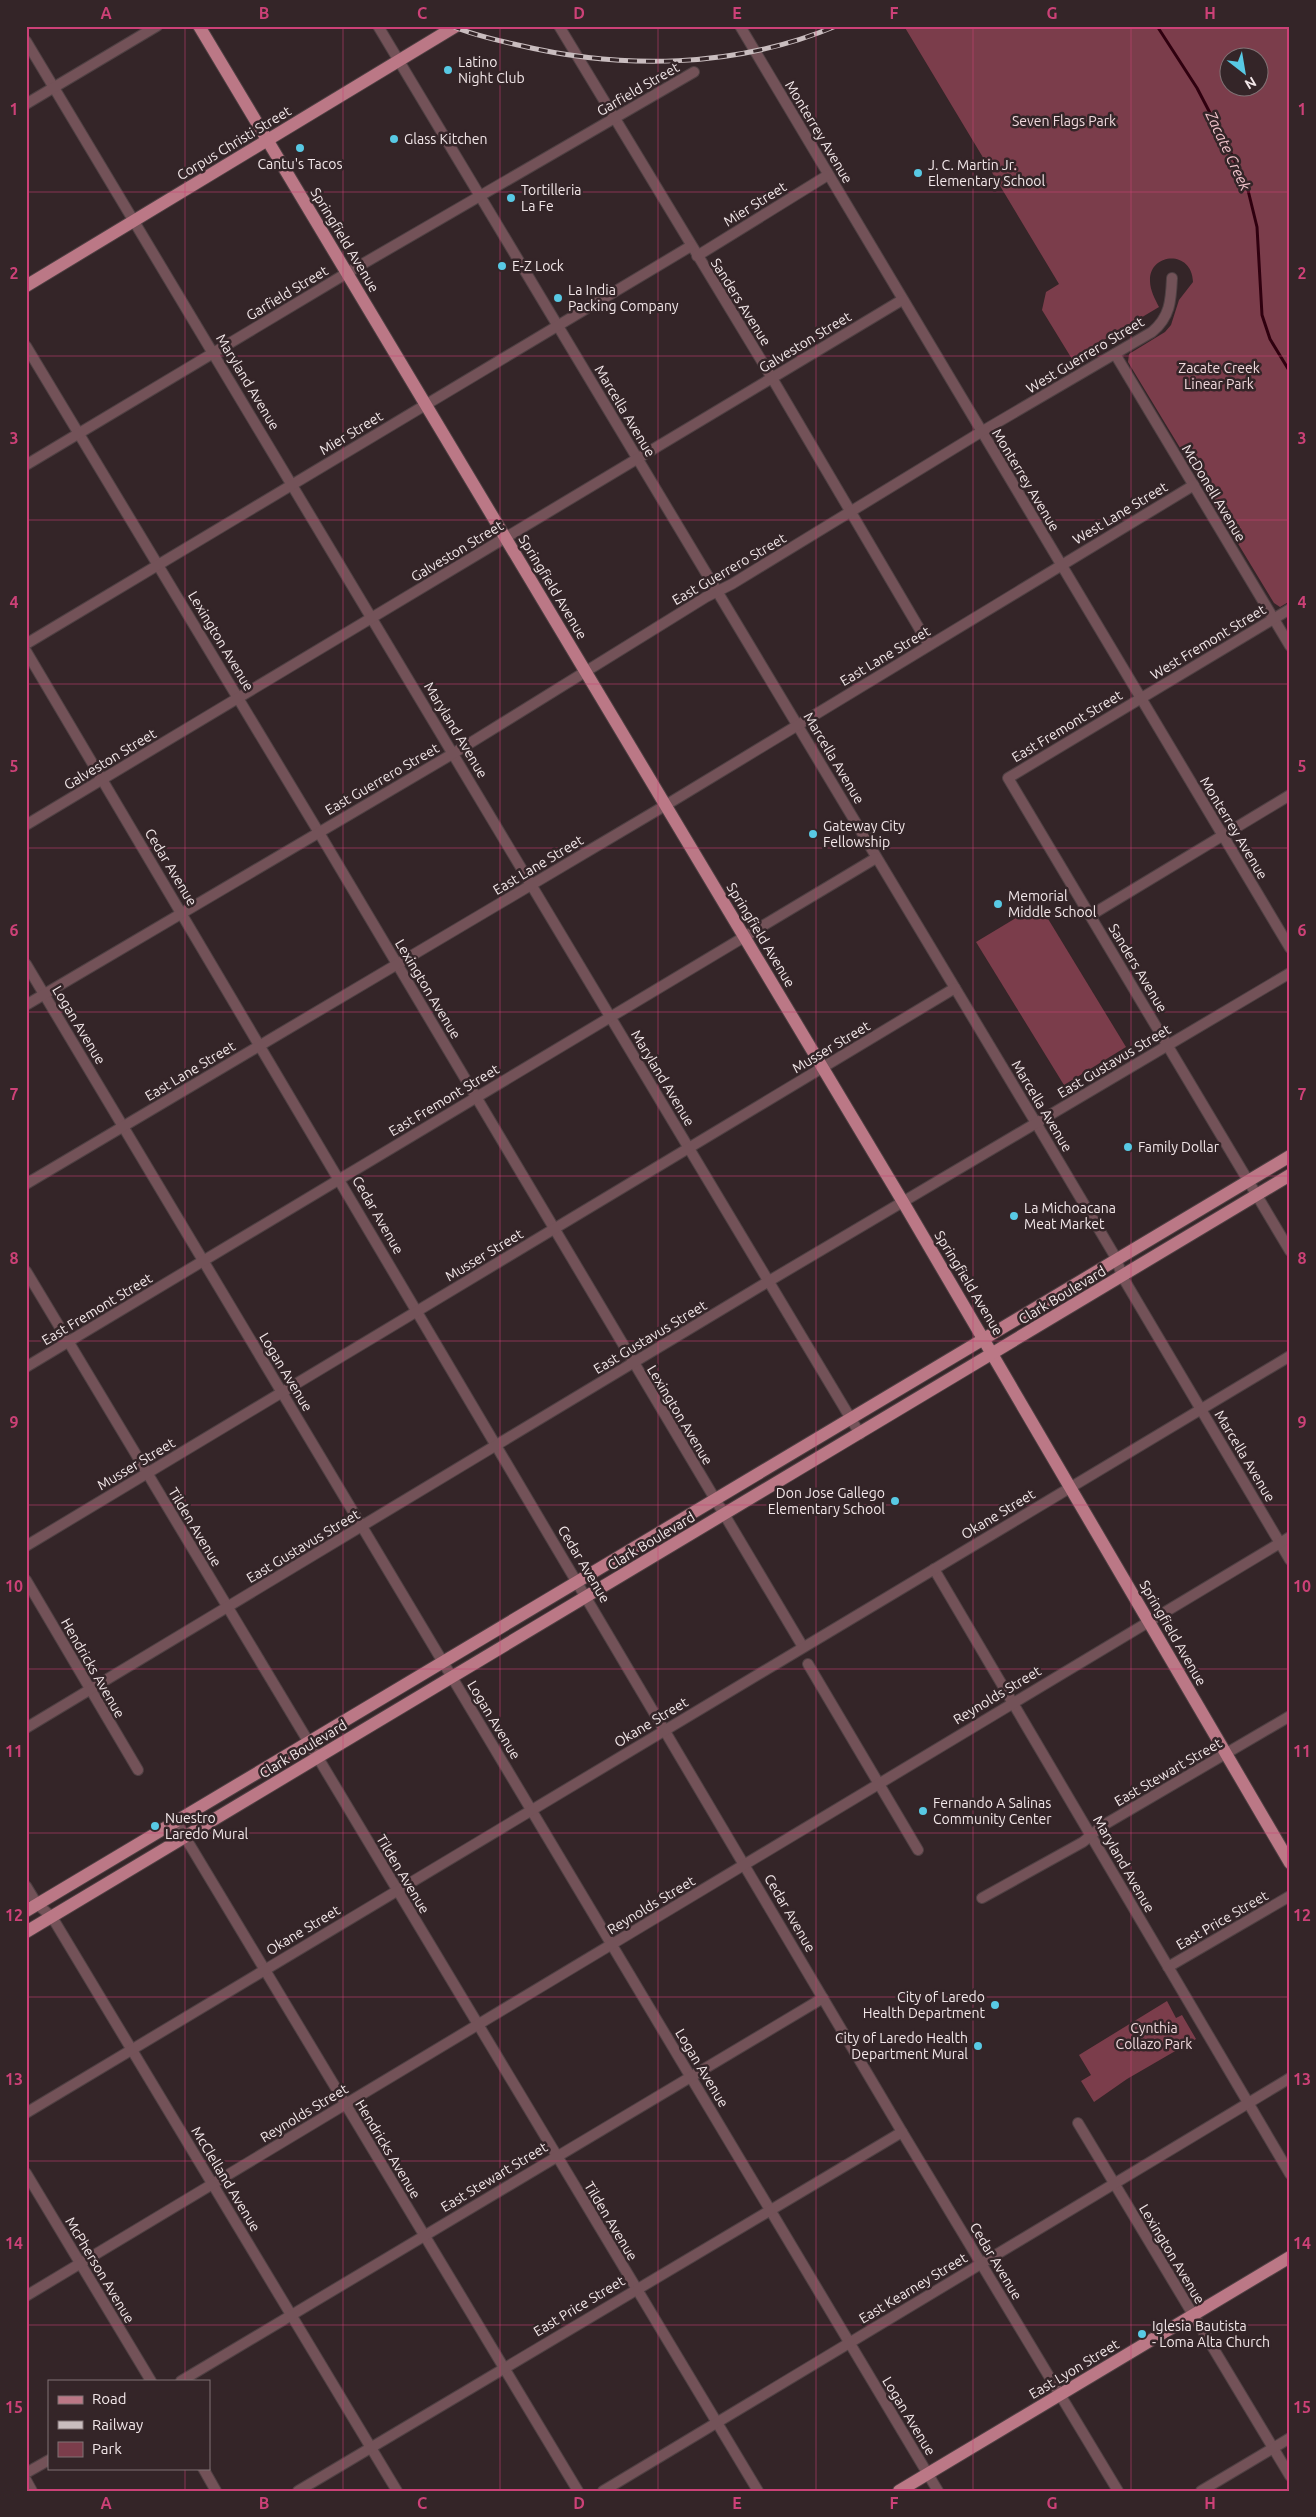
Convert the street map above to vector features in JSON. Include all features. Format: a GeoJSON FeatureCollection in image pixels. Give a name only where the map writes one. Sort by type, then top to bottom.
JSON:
{"type":"FeatureCollection","features":[{"type":"Feature","properties":{"kind":"main road","name":"Springfield Avenue"},"geometry":{"type":"LineString","coordinates":[[199,26],[984,1338],[1290,1864]]}},
{"type":"Feature","properties":{"kind":"main road","name":"Corpus Christi Street"},"geometry":{"type":"LineString","coordinates":[[26,286],[456,26]]}},
{"type":"Feature","properties":{"kind":"main road","name":"Clark Boulevard"},"geometry":{"type":"LineString","coordinates":[[32,1908],[1116,1258],[1290,1156]]}},
{"type":"Feature","properties":{"kind":"main road","name":"Clark Boulevard"},"geometry":{"type":"LineString","coordinates":[[26,1932],[1290,1175]]}},
{"type":"Feature","properties":{"kind":"main road","name":"East Lyon Street"},"geometry":{"type":"LineString","coordinates":[[899,2491],[1290,2257]]}},
{"type":"Feature","properties":{"kind":"street"},"geometry":{"type":"LineString","coordinates":[[26,104],[156,26]]}},
{"type":"Feature","properties":{"kind":"street","name":"Marcella Avenue"},"geometry":{"type":"LineString","coordinates":[[378,26],[719,591],[876,858],[1036,1123],[1116,1258],[1122,1276],[1290,1560]]}},
{"type":"Feature","properties":{"kind":"street","name":"Sanders Avenue"},"geometry":{"type":"LineString","coordinates":[[559,26],[772,378],[929,645]]}},
{"type":"Feature","properties":{"kind":"street","name":"Monterrey Avenue"},"geometry":{"type":"LineString","coordinates":[[740,26],[1290,948]]}},
{"type":"Feature","properties":{"kind":"street","name":"Maryland Avenue"},"geometry":{"type":"LineString","coordinates":[[26,41],[214,352],[860,1434]]}},
{"type":"Feature","properties":{"kind":"street","name":"Garfield Street"},"geometry":{"type":"LineString","coordinates":[[26,465],[479,195],[694,72]]}},
{"type":"Feature","properties":{"kind":"street","name":"Mier Street"},"geometry":{"type":"LineString","coordinates":[[697,256],[828,175]]}},
{"type":"Feature","properties":{"kind":"street","name":"Mier Street"},"geometry":{"type":"LineString","coordinates":[[26,644],[691,246]]}},
{"type":"Feature","properties":{"kind":"street","name":"West Guerrero Street"},"geometry":{"type":"LineString","coordinates":[[981,432],[1161,325],[1167,316],[1171,301],[1172,278]]}},
{"type":"Feature","properties":{"kind":"street","name":"Galveston Street"},"geometry":{"type":"LineString","coordinates":[[26,825],[506,538],[637,457],[902,300]]}},
{"type":"Feature","properties":{"kind":"street","name":"Lexington Avenue"},"geometry":{"type":"LineString","coordinates":[[26,346],[239,698],[803,1647]]}},
{"type":"Feature","properties":{"kind":"street","name":"McDonell Avenue"},"geometry":{"type":"LineString","coordinates":[[1115,354],[1290,646]]}},
{"type":"Feature","properties":{"kind":"street","name":"East Guerrero Street"},"geometry":{"type":"LineString","coordinates":[[26,1006],[182,912],[454,753],[585,670],[839,520],[981,432]]}},
{"type":"Feature","properties":{"kind":"street","name":"West Lane Street"},"geometry":{"type":"LineString","coordinates":[[1060,564],[1194,485]]}},
{"type":"Feature","properties":{"kind":"street","name":"East Lane Street"},"geometry":{"type":"LineString","coordinates":[[26,1184],[666,805],[1060,564]]}},
{"type":"Feature","properties":{"kind":"street","name":"West Fremont Street"},"geometry":{"type":"LineString","coordinates":[[1141,698],[1290,609]]}},
{"type":"Feature","properties":{"kind":"street","name":"Cedar Avenue"},"geometry":{"type":"LineString","coordinates":[[26,651],[261,1045],[902,2132],[1118,2491]]}},
{"type":"Feature","properties":{"kind":"street","name":"East Fremont Street"},"geometry":{"type":"LineString","coordinates":[[1008,778],[1141,698]]}},
{"type":"Feature","properties":{"kind":"street","name":"Sanders Avenue"},"geometry":{"type":"LineString","coordinates":[[1008,778],[1290,1251]]}},
{"type":"Feature","properties":{"kind":"street"},"geometry":{"type":"LineString","coordinates":[[1091,915],[1290,795]]}},
{"type":"Feature","properties":{"kind":"street","name":"East Fremont Street"},"geometry":{"type":"LineString","coordinates":[[26,1367],[876,858]]}},
{"type":"Feature","properties":{"kind":"street","name":"Logan Avenue"},"geometry":{"type":"LineString","coordinates":[[26,964],[938,2491]]}},
{"type":"Feature","properties":{"kind":"street","name":"East Gustavus Street"},"geometry":{"type":"LineString","coordinates":[[26,1728],[633,1362],[1290,973]]}},
{"type":"Feature","properties":{"kind":"street","name":"Musser Street"},"geometry":{"type":"LineString","coordinates":[[26,1546],[955,988]]}},
{"type":"Feature","properties":{"kind":"street","name":"Tilden Avenue"},"geometry":{"type":"LineString","coordinates":[[26,1271],[307,1743],[758,2491]]}},
{"type":"Feature","properties":{"kind":"street","name":"Okane Street"},"geometry":{"type":"LineString","coordinates":[[26,2112],[1290,1356]]}},
{"type":"Feature","properties":{"kind":"street","name":"Reynolds Street"},"geometry":{"type":"LineString","coordinates":[[26,2296],[746,1865],[1013,1701],[1290,1537]]}},
{"type":"Feature","properties":{"kind":"street","name":"Maryland Avenue"},"geometry":{"type":"LineString","coordinates":[[934,1569],[1290,2174]]}},
{"type":"Feature","properties":{"kind":"street","name":"Hendricks Avenue"},"geometry":{"type":"LineString","coordinates":[[26,1580],[89,1690],[138,1770]]}},
{"type":"Feature","properties":{"kind":"street"},"geometry":{"type":"LineString","coordinates":[[808,1664],[918,1850]]}},
{"type":"Feature","properties":{"kind":"street","name":"East Stewart Street"},"geometry":{"type":"LineString","coordinates":[[982,1898],[1092,1835],[1102,1826],[1290,1716]]}},
{"type":"Feature","properties":{"kind":"street","name":"Hendricks Avenue"},"geometry":{"type":"LineString","coordinates":[[176,1822],[578,2491]]}},
{"type":"Feature","properties":{"kind":"street","name":"McClelland Avenue"},"geometry":{"type":"LineString","coordinates":[[26,1886],[32,1908],[52,1917],[397,2491]]}},
{"type":"Feature","properties":{"kind":"street","name":"East Price Street"},"geometry":{"type":"LineString","coordinates":[[1168,1968],[1290,1896]]}},
{"type":"Feature","properties":{"kind":"street","name":"East Stewart Street"},"geometry":{"type":"LineString","coordinates":[[182,2380],[690,2075],[823,1998]]}},
{"type":"Feature","properties":{"kind":"street","name":"East Kearney Street"},"geometry":{"type":"LineString","coordinates":[[603,2491],[1290,2078]]}},
{"type":"Feature","properties":{"kind":"street","name":"Lexington Avenue"},"geometry":{"type":"LineString","coordinates":[[1078,2123],[1290,2476]]}},
{"type":"Feature","properties":{"kind":"street","name":"East Price Street"},"geometry":{"type":"LineString","coordinates":[[298,2491],[770,2208],[902,2132]]}},
{"type":"Feature","properties":{"kind":"street","name":"McPherson Avenue"},"geometry":{"type":"LineString","coordinates":[[26,2173],[149,2380]]}},
{"type":"Feature","properties":{"kind":"street"},"geometry":{"type":"LineString","coordinates":[[1201,2491],[1290,2438]]}},
{"type":"Feature","properties":{"kind":"street"},"geometry":{"type":"LineString","coordinates":[[26,2473],[48,2461]]}},
{"type":"Feature","properties":{"kind":"street"},"geometry":{"type":"LineString","coordinates":[[204,2470],[216,2491]]}},
{"type":"Feature","properties":{"kind":"street"},"geometry":{"type":"LineString","coordinates":[[26,2480],[32,2491]]}},
{"type":"Feature","properties":{"kind":"green space"},"geometry":{"type":"Polygon","coordinates":[[[904,26],[1290,26],[1290,601],[1280,607],[1274,603],[1128,362],[1129,354],[1165,332],[1171,325],[1179,300],[1193,282],[1191,271],[1186,264],[1179,260],[1171,259],[1163,260],[1156,265],[1152,272],[1150,284],[1159,307],[1072,359],[1042,310],[1046,292],[1059,284],[904,26]]]}},
{"type":"Feature","properties":{"kind":"green space"},"geometry":{"type":"Polygon","coordinates":[[[1039,904],[1126,1047],[1064,1085],[976,942],[1039,904]]]}},
{"type":"Feature","properties":{"kind":"green space","name":"Cynthia Collazo Park"},"geometry":{"type":"Polygon","coordinates":[[[1167,2001],[1176,2018],[1182,2015],[1196,2039],[1127,2079],[1094,2102],[1081,2081],[1091,2075],[1079,2055],[1167,2001]]]}},
{"type":"Feature","properties":{"kind":"waterway","name":"Zacate Creek"},"geometry":{"type":"LineString","coordinates":[[1157,26],[1197,88],[1246,182],[1257,227],[1262,315],[1270,339],[1290,372]]}},
{"type":"Feature","properties":{"kind":"railway"},"geometry":{"type":"LineString","coordinates":[[452,26],[493,39],[558,53],[638,61],[679,61],[759,50],[798,40],[836,26]]}},
{"type":"Feature","properties":{"kind":"place","name":"Latino Night Club"},"geometry":{"type":"Point","coordinates":[448,70]}},
{"type":"Feature","properties":{"kind":"place","name":"Glass Kitchen"},"geometry":{"type":"Point","coordinates":[394,139]}},
{"type":"Feature","properties":{"kind":"place","name":"Cantu's Tacos"},"geometry":{"type":"Point","coordinates":[300,148]}},
{"type":"Feature","properties":{"kind":"place","name":"J. C. Martin Jr. Elementary School"},"geometry":{"type":"Point","coordinates":[918,173]}},
{"type":"Feature","properties":{"kind":"place","name":"Tortilleria La Fe"},"geometry":{"type":"Point","coordinates":[511,198]}},
{"type":"Feature","properties":{"kind":"place","name":"E-Z Lock"},"geometry":{"type":"Point","coordinates":[502,266]}},
{"type":"Feature","properties":{"kind":"place","name":"La India Packing Company"},"geometry":{"type":"Point","coordinates":[558,298]}},
{"type":"Feature","properties":{"kind":"place","name":"Gateway City Fellowship"},"geometry":{"type":"Point","coordinates":[813,834]}},
{"type":"Feature","properties":{"kind":"place","name":"Memorial Middle School"},"geometry":{"type":"Point","coordinates":[998,904]}},
{"type":"Feature","properties":{"kind":"place","name":"Family Dollar"},"geometry":{"type":"Point","coordinates":[1128,1147]}},
{"type":"Feature","properties":{"kind":"place","name":"La Michoacana Meat Market"},"geometry":{"type":"Point","coordinates":[1014,1216]}},
{"type":"Feature","properties":{"kind":"place","name":"Don Jose Gallego Elementary School"},"geometry":{"type":"Point","coordinates":[895,1501]}},
{"type":"Feature","properties":{"kind":"place","name":"Fernando A Salinas Community Center"},"geometry":{"type":"Point","coordinates":[923,1811]}},
{"type":"Feature","properties":{"kind":"place","name":"Nuestro Laredo Mural"},"geometry":{"type":"Point","coordinates":[155,1826]}},
{"type":"Feature","properties":{"kind":"place","name":"City of Laredo Health Department"},"geometry":{"type":"Point","coordinates":[995,2005]}},
{"type":"Feature","properties":{"kind":"place","name":"City of Laredo Health Department Mural"},"geometry":{"type":"Point","coordinates":[978,2046]}},
{"type":"Feature","properties":{"kind":"place","name":"Iglesia Bautista - Loma Alta Church"},"geometry":{"type":"Point","coordinates":[1142,2334]}},
{"type":"Feature","properties":{"kind":"park label","name":"Seven Flags Park"},"geometry":{"type":"Point","coordinates":[1064,121]}},
{"type":"Feature","properties":{"kind":"park label","name":"Zacate Creek Linear Park"},"geometry":{"type":"Point","coordinates":[1219,376]}}]}
